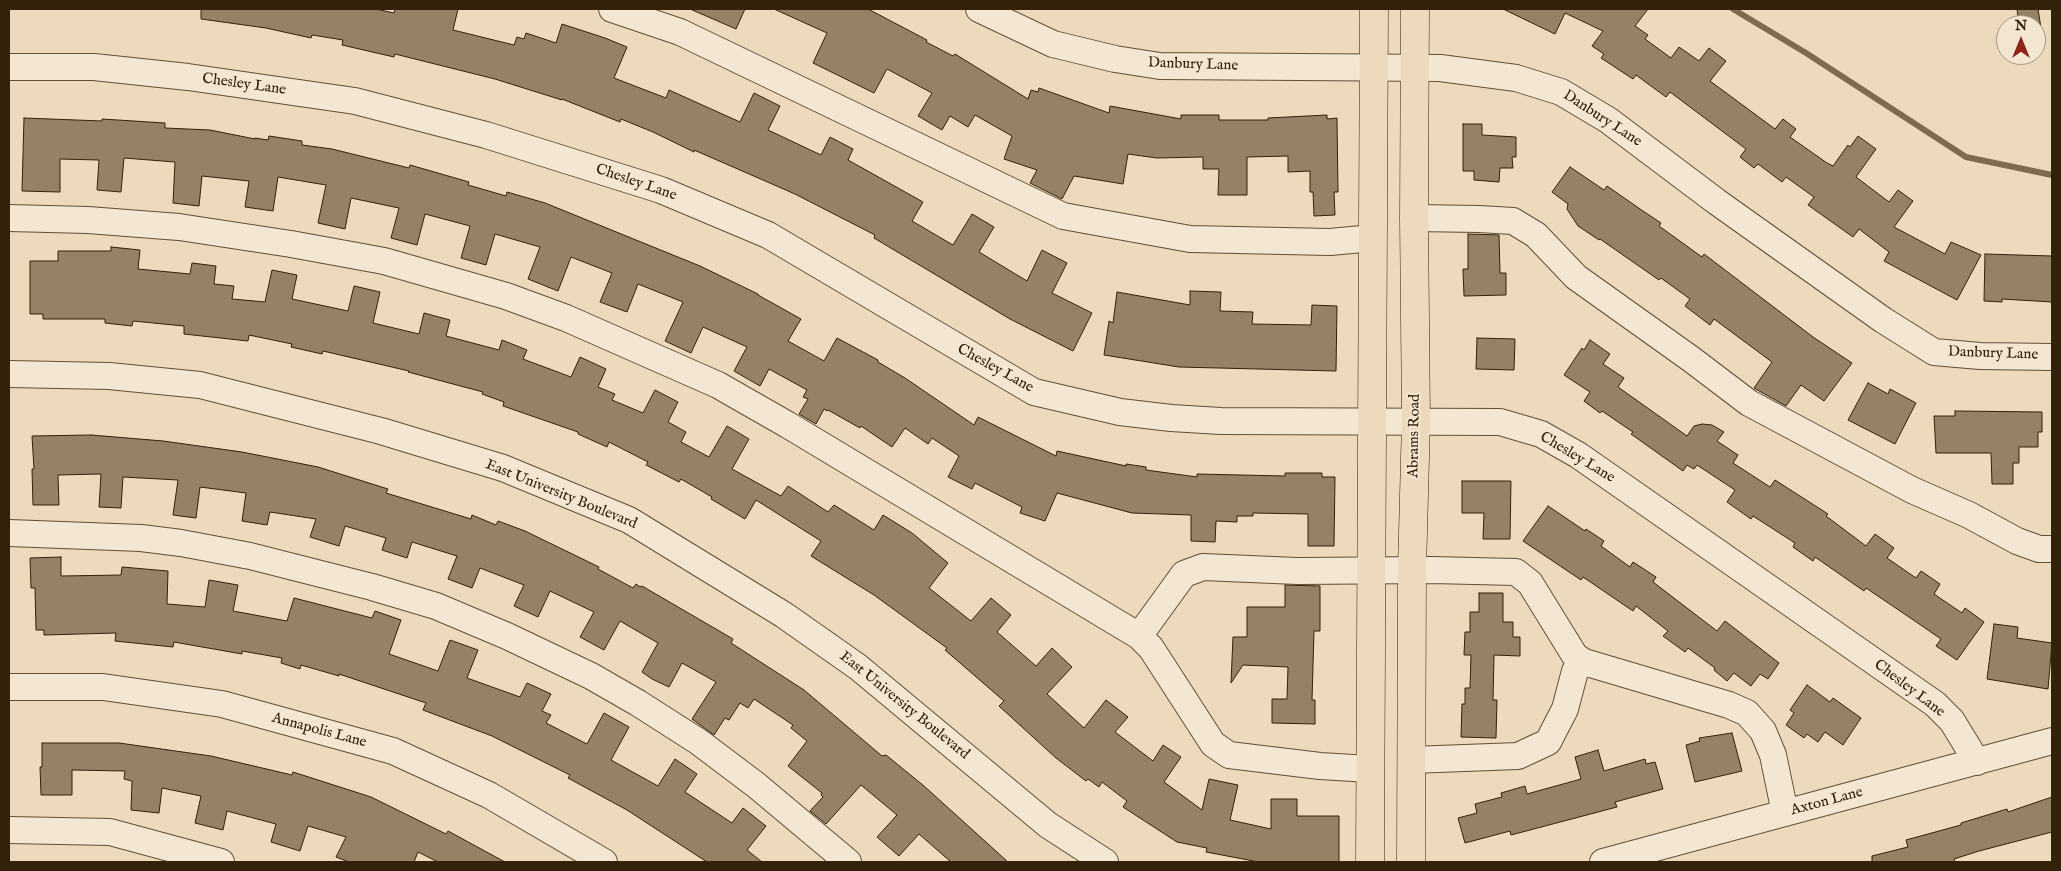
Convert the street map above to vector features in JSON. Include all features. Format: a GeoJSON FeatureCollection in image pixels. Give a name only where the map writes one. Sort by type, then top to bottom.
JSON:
{"type":"FeatureCollection","features":[{"type":"Feature","properties":{"kind":"main road"},"geometry":{"type":"LineString","coordinates":[[1370,862],[1374,9]]}},
{"type":"Feature","properties":{"kind":"main road","name":"Abrams Road"},"geometry":{"type":"LineString","coordinates":[[1411,862],[1412,570],[1416,421],[1414,9]]}},
{"type":"Feature","properties":{"kind":"street"},"geometry":{"type":"LineString","coordinates":[[612,9],[680,32],[1062,216],[1190,239],[1330,242],[1373,238]]}},
{"type":"Feature","properties":{"kind":"street","name":"Danbury Lane"},"geometry":{"type":"LineString","coordinates":[[979,9],[1053,44],[1116,59],[1160,66],[1461,70],[1516,78],[1562,92],[1608,120],[1725,207],[1884,320],[1934,352],[1980,356],[2052,356]]}},
{"type":"Feature","properties":{"kind":"street","name":"Chesley Lane"},"geometry":{"type":"LineString","coordinates":[[9,67],[94,67],[188,77],[355,101],[486,135],[661,190],[768,235],[1034,392],[1120,412],[1171,418],[1230,421],[1372,420],[1500,422],[1541,434],[1578,455],[1935,704],[1952,722],[1976,762]]}},
{"type":"Feature","properties":{"kind":"street"},"geometry":{"type":"LineString","coordinates":[[9,218],[88,220],[180,227],[291,244],[384,262],[506,296],[558,315],[718,385],[1139,636],[1151,648],[1213,744],[1229,755],[1320,766],[1370,769]]}},
{"type":"Feature","properties":{"kind":"street"},"geometry":{"type":"LineString","coordinates":[[1414,218],[1513,221],[1536,235],[1576,277],[1749,403],[1912,490],[1969,515],[2017,542],[2039,549],[2052,549]]}},
{"type":"Feature","properties":{"kind":"street","name":"East University Boulevard"},"geometry":{"type":"LineString","coordinates":[[9,374],[109,376],[200,386],[381,430],[484,462],[629,520],[784,615],[858,666],[1048,825],[1105,862]]}},
{"type":"Feature","properties":{"kind":"street"},"geometry":{"type":"LineString","coordinates":[[9,533],[141,538],[181,543],[258,558],[372,587],[436,606],[507,636],[582,672],[638,703],[714,753],[756,785],[848,862]]}},
{"type":"Feature","properties":{"kind":"street"},"geometry":{"type":"LineString","coordinates":[[1139,636],[1184,574],[1203,567],[1296,571],[1412,570],[1516,572],[1530,583],[1575,656],[1584,662],[1729,705],[1747,713],[1763,731],[1773,755],[1785,813]]}},
{"type":"Feature","properties":{"kind":"street"},"geometry":{"type":"LineString","coordinates":[[1411,760],[1518,756],[1548,742],[1565,709],[1574,671],[1584,662]]}},
{"type":"Feature","properties":{"kind":"street","name":"Annapolis Lane"},"geometry":{"type":"LineString","coordinates":[[9,687],[103,687],[222,704],[393,751],[489,796],[604,862]]}},
{"type":"Feature","properties":{"kind":"street","name":"Axton Lane"},"geometry":{"type":"LineString","coordinates":[[1603,862],[2052,741]]}},
{"type":"Feature","properties":{"kind":"street"},"geometry":{"type":"LineString","coordinates":[[9,830],[110,832],[221,862]]}},
{"type":"Feature","properties":{"kind":"building"},"geometry":{"type":"Polygon","coordinates":[[[201,9],[376,9],[394,13],[395,9],[458,9],[453,30],[514,45],[517,37],[524,39],[526,33],[556,43],[562,24],[605,38],[627,47],[614,78],[666,98],[669,90],[740,122],[754,93],[780,106],[768,130],[821,155],[830,137],[853,149],[848,160],[923,202],[912,221],[953,245],[972,214],[994,227],[979,252],[1027,281],[1042,250],[1067,263],[1052,293],[1092,313],[1073,351],[1010,319],[874,238],[875,235],[795,194],[621,119],[620,122],[562,99],[495,79],[395,54],[394,57],[342,45],[343,40],[312,35],[311,38],[266,28],[201,19],[201,9]]]}},
{"type":"Feature","properties":{"kind":"building"},"geometry":{"type":"Polygon","coordinates":[[[690,9],[745,9],[736,29],[690,9]]]}},
{"type":"Feature","properties":{"kind":"building"},"geometry":{"type":"Polygon","coordinates":[[[774,9],[868,9],[953,56],[955,54],[1028,99],[1031,90],[1038,92],[1039,88],[1109,113],[1110,106],[1181,119],[1181,115],[1219,115],[1219,120],[1268,120],[1268,118],[1327,115],[1327,119],[1337,118],[1338,192],[1334,192],[1335,215],[1314,216],[1313,192],[1310,192],[1310,171],[1288,172],[1288,156],[1247,157],[1247,195],[1218,195],[1219,169],[1203,169],[1203,157],[1157,158],[1128,154],[1123,184],[1074,176],[1062,199],[1030,183],[1037,170],[1004,159],[1012,136],[975,115],[968,127],[950,116],[942,130],[918,116],[932,93],[887,69],[874,93],[813,63],[827,33],[774,9]]]}},
{"type":"Feature","properties":{"kind":"building"},"geometry":{"type":"Polygon","coordinates":[[[1503,9],[1648,9],[1635,26],[1648,35],[1645,39],[1671,58],[1679,47],[1699,61],[1709,48],[1726,61],[1710,81],[1775,129],[1783,119],[1796,129],[1790,137],[1827,163],[1833,166],[1848,145],[1850,147],[1858,136],[1876,149],[1856,177],[1889,202],[1898,190],[1913,201],[1894,227],[1945,254],[1951,242],[1981,255],[1957,300],[1884,261],[1889,252],[1859,229],[1853,237],[1808,205],[1814,197],[1786,177],[1782,182],[1758,164],[1754,168],[1740,157],[1746,149],[1670,92],[1666,97],[1636,75],[1633,79],[1601,58],[1604,54],[1592,46],[1603,31],[1565,13],[1555,34],[1503,9]]]}},
{"type":"Feature","properties":{"kind":"building"},"geometry":{"type":"Polygon","coordinates":[[[2017,9],[2038,9],[2039,15],[2018,15],[2017,9]]]}},
{"type":"Feature","properties":{"kind":"building"},"geometry":{"type":"Polygon","coordinates":[[[24,118],[102,121],[102,119],[165,123],[165,128],[210,130],[255,139],[268,140],[269,136],[302,141],[302,145],[332,149],[409,168],[410,165],[469,182],[468,185],[506,196],[507,192],[545,203],[700,266],[758,294],[801,319],[788,341],[824,361],[837,338],[878,360],[878,362],[974,425],[978,417],[1056,456],[1057,451],[1126,466],[1126,464],[1146,467],[1146,470],[1197,477],[1197,474],[1285,476],[1285,473],[1322,473],[1322,477],[1335,477],[1334,546],[1308,546],[1308,514],[1253,513],[1253,516],[1237,516],[1237,522],[1216,521],[1215,542],[1191,541],[1191,515],[1132,513],[1057,493],[1045,521],[1020,513],[1022,507],[975,483],[972,489],[948,477],[959,456],[932,438],[928,444],[905,428],[892,447],[861,426],[860,428],[828,410],[824,409],[816,424],[799,414],[808,399],[803,397],[807,390],[769,369],[760,386],[734,371],[747,347],[703,327],[691,353],[665,341],[683,302],[638,284],[627,312],[600,302],[612,273],[571,257],[558,291],[528,279],[540,247],[495,234],[486,265],[461,258],[470,226],[425,214],[417,245],[391,238],[399,208],[351,198],[345,229],[318,223],[326,185],[278,177],[273,211],[245,207],[249,181],[202,176],[199,206],[173,203],[175,162],[124,158],[121,192],[97,190],[99,160],[60,159],[60,192],[22,191],[24,118]]]}},
{"type":"Feature","properties":{"kind":"building"},"geometry":{"type":"Polygon","coordinates":[[[1463,124],[1482,124],[1482,135],[1516,137],[1516,157],[1512,157],[1513,168],[1500,168],[1499,182],[1474,180],[1474,171],[1463,171],[1463,124]]]}},
{"type":"Feature","properties":{"kind":"building"},"geometry":{"type":"Polygon","coordinates":[[[1570,167],[1604,190],[1607,186],[1661,223],[1659,226],[1702,257],[1704,254],[1813,337],[1852,363],[1824,401],[1801,385],[1786,406],[1754,388],[1772,362],[1714,319],[1710,325],[1685,306],[1690,299],[1661,278],[1659,280],[1578,226],[1567,209],[1568,204],[1552,192],[1570,167]]]}},
{"type":"Feature","properties":{"kind":"building"},"geometry":{"type":"Polygon","coordinates":[[[1468,234],[1499,235],[1500,273],[1506,273],[1506,295],[1464,296],[1463,269],[1468,269],[1468,234]]]}},
{"type":"Feature","properties":{"kind":"building"},"geometry":{"type":"Polygon","coordinates":[[[111,247],[140,250],[138,269],[190,274],[192,263],[216,266],[214,284],[234,286],[232,299],[265,302],[272,270],[297,275],[292,299],[348,311],[354,286],[380,292],[373,323],[419,334],[424,313],[450,320],[446,336],[499,350],[502,340],[527,350],[523,359],[571,377],[580,357],[606,369],[598,387],[615,394],[612,400],[643,413],[655,390],[678,402],[668,422],[686,432],[681,442],[709,457],[727,426],[749,439],[732,469],[781,496],[788,486],[828,512],[834,505],[874,530],[883,515],[912,533],[948,563],[929,588],[971,621],[991,598],[1011,615],[997,632],[1036,666],[1052,648],[1072,667],[1047,694],[1084,728],[1106,700],[1128,717],[1115,732],[1153,761],[1163,745],[1181,757],[1164,782],[1202,810],[1209,779],[1238,785],[1230,820],[1271,829],[1271,799],[1297,799],[1297,816],[1339,816],[1339,862],[1259,862],[1206,852],[1207,848],[1177,842],[1123,807],[1127,801],[1102,782],[1099,787],[1088,779],[1086,781],[1056,758],[999,706],[1004,701],[945,650],[947,648],[874,595],[811,556],[821,541],[756,500],[745,519],[681,479],[679,482],[646,465],[648,462],[609,442],[607,447],[578,434],[578,432],[503,406],[504,402],[482,394],[483,392],[409,371],[323,351],[322,354],[291,347],[292,344],[249,335],[248,341],[184,334],[184,326],[133,321],[132,326],[105,323],[105,319],[43,319],[43,314],[30,314],[30,261],[58,261],[58,251],[111,251],[111,247]]]}},
{"type":"Feature","properties":{"kind":"building"},"geometry":{"type":"Polygon","coordinates":[[[1985,254],[2052,256],[2052,302],[2002,299],[2002,302],[1984,301],[1985,254]]]}},
{"type":"Feature","properties":{"kind":"building"},"geometry":{"type":"Polygon","coordinates":[[[1190,291],[1221,292],[1220,311],[1253,312],[1252,324],[1311,325],[1312,305],[1337,306],[1336,371],[1179,367],[1104,355],[1109,321],[1113,323],[1117,292],[1190,305],[1190,291]]]}},
{"type":"Feature","properties":{"kind":"building"},"geometry":{"type":"Polygon","coordinates":[[[1477,338],[1515,339],[1514,370],[1476,369],[1477,338]]]}},
{"type":"Feature","properties":{"kind":"building"},"geometry":{"type":"Polygon","coordinates":[[[1590,340],[1610,354],[1603,364],[1624,378],[1618,387],[1687,436],[1694,426],[1702,424],[1712,425],[1724,432],[1717,441],[1738,455],[1733,463],[1770,487],[1775,480],[1828,514],[1826,516],[1866,546],[1875,534],[1894,548],[1887,558],[1916,578],[1921,571],[1940,584],[1934,594],[1962,613],[1965,608],[1984,622],[1957,660],[1936,646],[1941,639],[1909,617],[1866,588],[1864,591],[1815,557],[1813,561],[1793,547],[1795,543],[1753,516],[1751,519],[1727,502],[1735,490],[1697,465],[1694,469],[1687,465],[1683,471],[1631,434],[1633,432],[1602,411],[1600,413],[1584,401],[1590,392],[1564,375],[1582,348],[1584,350],[1590,340]]]}},
{"type":"Feature","properties":{"kind":"building"},"geometry":{"type":"Polygon","coordinates":[[[1868,383],[1888,394],[1890,389],[1916,403],[1895,444],[1848,420],[1868,383]]]}},
{"type":"Feature","properties":{"kind":"building"},"geometry":{"type":"Polygon","coordinates":[[[1955,411],[2042,412],[2042,432],[2038,432],[2038,447],[2019,447],[2019,463],[2013,463],[2013,484],[1992,484],[1991,453],[1936,453],[1934,416],[1955,416],[1955,411]]]}},
{"type":"Feature","properties":{"kind":"building"},"geometry":{"type":"Polygon","coordinates":[[[91,435],[163,441],[242,452],[318,467],[388,489],[386,493],[471,519],[472,515],[496,525],[498,521],[525,531],[599,567],[598,569],[633,588],[636,584],[640,587],[642,586],[733,639],[731,643],[804,690],[882,756],[886,755],[924,786],[1008,862],[951,862],[919,834],[899,856],[877,837],[897,815],[861,785],[826,824],[810,811],[823,797],[822,793],[788,766],[807,741],[791,728],[793,725],[754,699],[748,708],[740,703],[729,720],[725,718],[714,735],[692,719],[716,682],[682,663],[669,687],[652,679],[642,672],[658,643],[620,621],[604,650],[580,637],[594,612],[550,591],[538,617],[514,606],[524,585],[480,568],[472,588],[448,579],[457,556],[412,542],[407,558],[382,550],[386,538],[345,526],[339,546],[310,537],[316,519],[270,512],[267,525],[242,521],[246,493],[200,487],[196,518],[173,515],[178,480],[123,477],[121,508],[99,507],[101,474],[58,475],[59,505],[33,505],[32,469],[34,469],[32,436],[91,435]]]}},
{"type":"Feature","properties":{"kind":"building"},"geometry":{"type":"Polygon","coordinates":[[[1462,481],[1511,481],[1510,539],[1483,539],[1484,513],[1462,513],[1462,481]]]}},
{"type":"Feature","properties":{"kind":"building"},"geometry":{"type":"Polygon","coordinates":[[[1548,506],[1585,531],[1586,529],[1604,541],[1601,546],[1630,567],[1633,562],[1656,577],[1653,582],[1717,631],[1725,621],[1779,663],[1768,679],[1760,674],[1751,686],[1734,673],[1727,681],[1714,670],[1715,668],[1688,648],[1685,652],[1663,636],[1668,631],[1636,606],[1633,611],[1583,577],[1581,580],[1523,541],[1548,506]]]}},
{"type":"Feature","properties":{"kind":"building"},"geometry":{"type":"Polygon","coordinates":[[[61,557],[61,576],[121,575],[122,567],[168,571],[167,604],[205,607],[209,580],[238,585],[233,611],[287,621],[294,598],[372,618],[375,611],[401,620],[389,654],[438,671],[450,640],[478,650],[467,678],[520,697],[527,683],[551,694],[542,711],[551,715],[546,723],[587,744],[604,713],[629,727],[611,760],[658,786],[675,759],[697,774],[685,792],[732,823],[743,808],[766,826],[747,850],[762,862],[707,862],[627,810],[568,778],[570,775],[492,736],[423,710],[426,703],[339,674],[339,676],[301,665],[300,669],[281,663],[282,658],[242,651],[242,654],[174,642],[173,647],[115,641],[116,633],[44,635],[44,630],[36,630],[35,588],[31,588],[30,558],[61,557]]]}},
{"type":"Feature","properties":{"kind":"building"},"geometry":{"type":"Polygon","coordinates":[[[1285,585],[1320,586],[1320,631],[1314,631],[1312,700],[1315,700],[1315,724],[1272,723],[1272,699],[1287,699],[1288,667],[1243,665],[1231,683],[1233,637],[1247,637],[1247,607],[1285,607],[1285,585]]]}},
{"type":"Feature","properties":{"kind":"building"},"geometry":{"type":"Polygon","coordinates":[[[1479,593],[1503,593],[1503,622],[1513,622],[1513,637],[1520,637],[1520,656],[1494,655],[1493,700],[1497,700],[1496,738],[1461,737],[1462,704],[1465,704],[1465,688],[1470,688],[1471,655],[1464,655],[1465,632],[1470,632],[1470,612],[1479,612],[1479,593]]]}},
{"type":"Feature","properties":{"kind":"building"},"geometry":{"type":"Polygon","coordinates":[[[1994,624],[2018,627],[2017,638],[2052,643],[2048,689],[1987,679],[1994,624]]]}},
{"type":"Feature","properties":{"kind":"building"},"geometry":{"type":"Polygon","coordinates":[[[1807,685],[1830,702],[1833,698],[1861,718],[1843,745],[1825,732],[1818,742],[1807,734],[1804,738],[1786,725],[1794,713],[1790,710],[1807,685]]]}},
{"type":"Feature","properties":{"kind":"building"},"geometry":{"type":"Polygon","coordinates":[[[1732,733],[1742,771],[1695,782],[1686,745],[1700,741],[1699,738],[1732,733]]]}},
{"type":"Feature","properties":{"kind":"building"},"geometry":{"type":"Polygon","coordinates":[[[42,743],[119,743],[211,756],[292,775],[293,772],[371,797],[446,834],[448,831],[505,862],[438,862],[418,852],[414,862],[349,862],[336,857],[346,837],[308,826],[300,851],[271,842],[276,824],[227,811],[223,830],[195,823],[201,796],[162,788],[159,813],[131,810],[132,781],[124,779],[125,771],[72,770],[72,795],[41,795],[40,767],[42,767],[42,743]]]}},
{"type":"Feature","properties":{"kind":"building"},"geometry":{"type":"Polygon","coordinates":[[[1598,750],[1604,771],[1645,759],[1646,764],[1655,762],[1663,789],[1615,802],[1617,807],[1511,835],[1510,831],[1465,843],[1458,818],[1477,813],[1475,804],[1502,797],[1501,793],[1525,786],[1527,794],[1581,779],[1575,757],[1598,750]]]}},
{"type":"Feature","properties":{"kind":"building"},"geometry":{"type":"Polygon","coordinates":[[[2052,797],[2052,832],[1979,851],[1954,859],[1955,862],[1872,862],[1872,856],[1908,847],[1906,840],[1961,825],[1961,823],[2007,809],[2008,812],[2052,797]]]}},
{"type":"Feature","properties":{"kind":"waterway"},"geometry":{"type":"LineString","coordinates":[[1733,9],[1806,53],[1966,157],[2052,175]]}}]}
